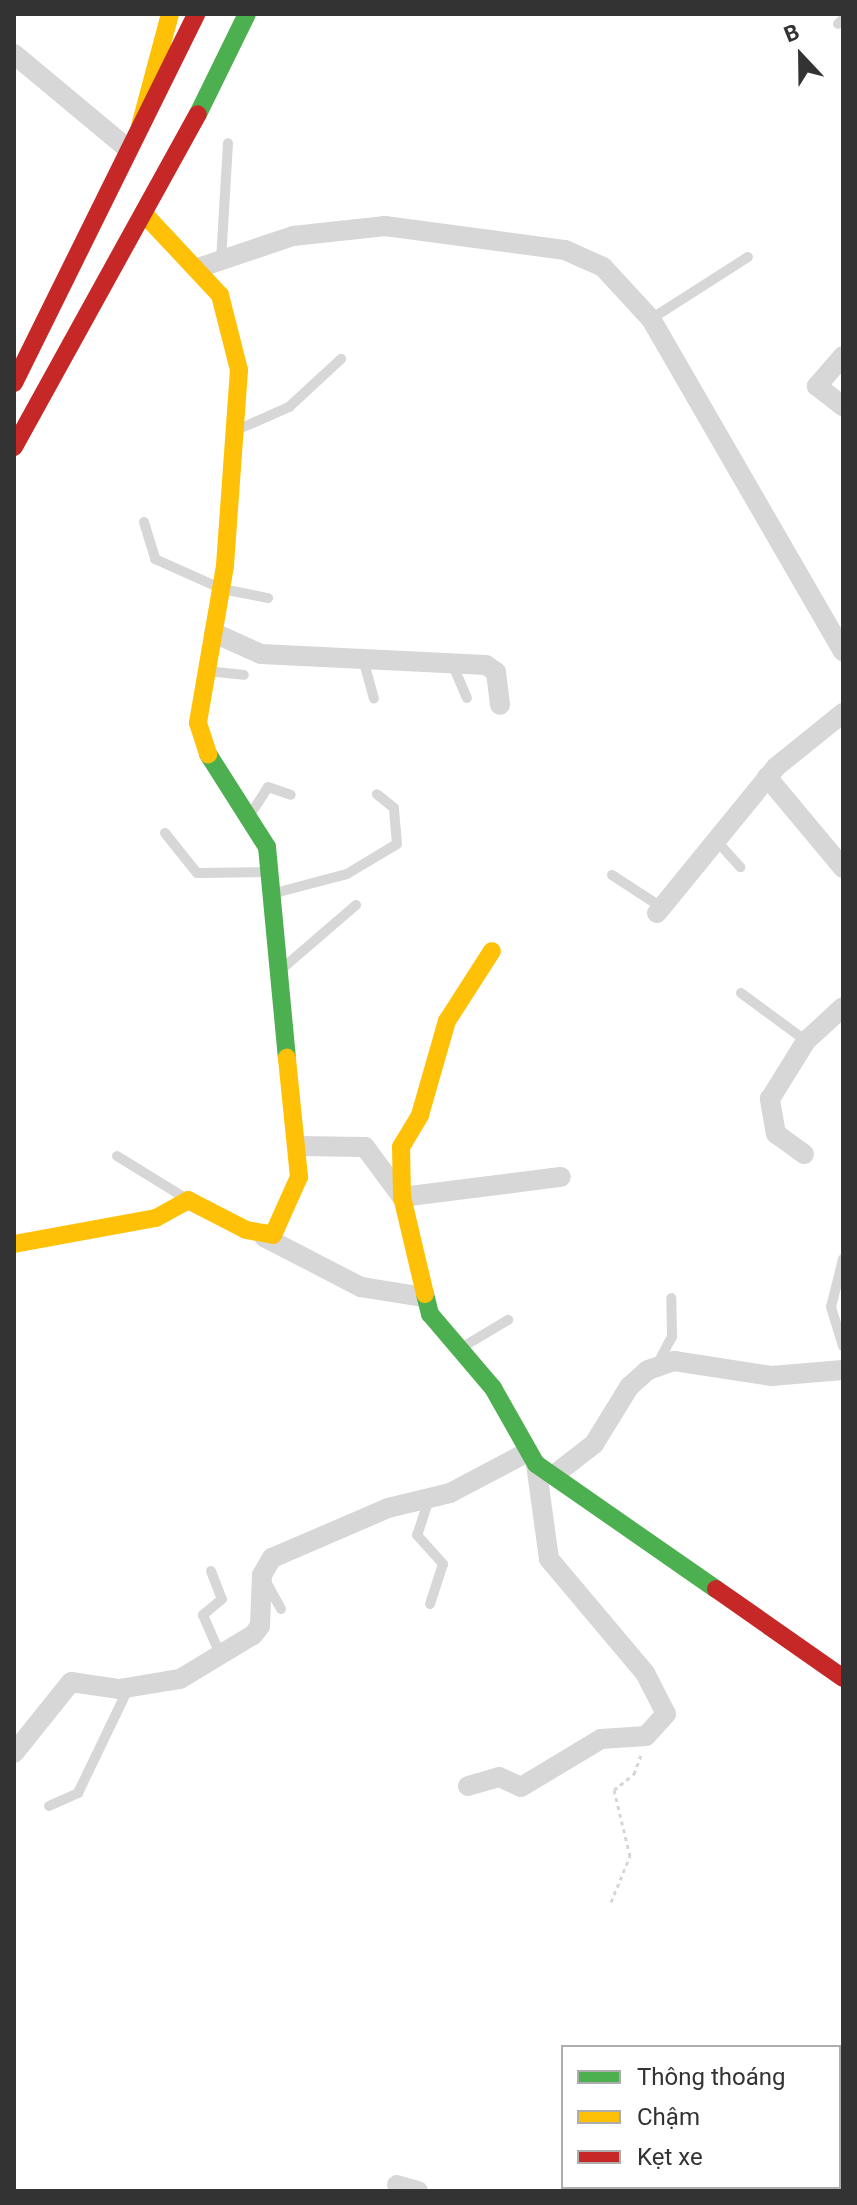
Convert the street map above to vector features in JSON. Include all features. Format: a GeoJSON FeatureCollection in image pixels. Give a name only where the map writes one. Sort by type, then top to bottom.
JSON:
{"type":"FeatureCollection","features":[{"type":"Feature","properties":{"kind":"main road"},"geometry":{"type":"LineString","coordinates":[[140,126],[170,14]]}},
{"type":"Feature","properties":{"kind":"main road"},"geometry":{"type":"LineString","coordinates":[[14,383],[196,14]]}},
{"type":"Feature","properties":{"kind":"main road"},"geometry":{"type":"LineString","coordinates":[[14,447],[147,217],[247,14]]}},
{"type":"Feature","properties":{"kind":"main road"},"geometry":{"type":"LineString","coordinates":[[14,1244],[156,1218],[188,1200],[264,1237],[282,1225],[296,1197],[299,1146],[284,967],[267,847],[202,746],[205,671],[222,589],[237,429],[239,370],[230,322],[198,268],[147,217]]}},
{"type":"Feature","properties":{"kind":"main road"},"geometry":{"type":"LineString","coordinates":[[492,951],[464,988],[428,1068],[420,1115],[401,1147],[402,1197],[424,1297],[456,1351],[493,1388],[531,1459],[843,1678]]}},
{"type":"Feature","properties":{"kind":"street"},"geometry":{"type":"LineString","coordinates":[[14,54],[128,149]]}},
{"type":"Feature","properties":{"kind":"street"},"geometry":{"type":"LineString","coordinates":[[198,268],[348,227],[493,237],[565,250],[603,267],[651,319],[843,652]]}},
{"type":"Feature","properties":{"kind":"street"},"geometry":{"type":"LineString","coordinates":[[843,356],[817,386],[843,406]]}},
{"type":"Feature","properties":{"kind":"street"},"geometry":{"type":"LineString","coordinates":[[214,633],[261,654],[492,667],[500,705]]}},
{"type":"Feature","properties":{"kind":"street"},"geometry":{"type":"LineString","coordinates":[[659,910],[767,777],[843,713]]}},
{"type":"Feature","properties":{"kind":"street"},"geometry":{"type":"LineString","coordinates":[[767,777],[843,868]]}},
{"type":"Feature","properties":{"kind":"street"},"geometry":{"type":"LineString","coordinates":[[804,1154],[776,1134],[768,1113],[806,1041],[843,1007]]}},
{"type":"Feature","properties":{"kind":"street"},"geometry":{"type":"LineString","coordinates":[[299,1146],[365,1147],[402,1197],[561,1177]]}},
{"type":"Feature","properties":{"kind":"street"},"geometry":{"type":"LineString","coordinates":[[264,1237],[361,1287],[424,1297]]}},
{"type":"Feature","properties":{"kind":"street"},"geometry":{"type":"LineString","coordinates":[[554,1475],[594,1444],[629,1387],[648,1370],[674,1361],[771,1376],[843,1370]]}},
{"type":"Feature","properties":{"kind":"street"},"geometry":{"type":"LineString","coordinates":[[14,1753],[71,1682],[132,1685],[197,1674],[222,1658],[260,1626],[262,1575],[272,1558],[306,1538],[406,1502],[430,1501],[531,1459],[549,1559],[665,1705],[646,1736],[601,1739],[521,1787],[499,1777],[468,1786]]}},
{"type":"Feature","properties":{"kind":"street"},"geometry":{"type":"LineString","coordinates":[[397,2185],[418,2191]]}},
{"type":"Feature","properties":{"kind":"lane"},"geometry":{"type":"LineString","coordinates":[[221,261],[228,143]]}},
{"type":"Feature","properties":{"kind":"lane"},"geometry":{"type":"LineString","coordinates":[[651,319],[748,257]]}},
{"type":"Feature","properties":{"kind":"lane"},"geometry":{"type":"LineString","coordinates":[[237,429],[289,407],[341,359]]}},
{"type":"Feature","properties":{"kind":"lane"},"geometry":{"type":"LineString","coordinates":[[144,522],[155,559],[222,589],[268,598]]}},
{"type":"Feature","properties":{"kind":"lane"},"geometry":{"type":"LineString","coordinates":[[363,659],[374,699]]}},
{"type":"Feature","properties":{"kind":"lane"},"geometry":{"type":"LineString","coordinates":[[452,663],[467,698]]}},
{"type":"Feature","properties":{"kind":"lane"},"geometry":{"type":"LineString","coordinates":[[205,671],[244,675]]}},
{"type":"Feature","properties":{"kind":"lane"},"geometry":{"type":"LineString","coordinates":[[248,817],[268,787],[291,795]]}},
{"type":"Feature","properties":{"kind":"lane"},"geometry":{"type":"LineString","coordinates":[[273,893],[347,874],[397,844],[394,808],[377,794]]}},
{"type":"Feature","properties":{"kind":"lane"},"geometry":{"type":"LineString","coordinates":[[165,833],[197,873],[271,872]]}},
{"type":"Feature","properties":{"kind":"lane"},"geometry":{"type":"LineString","coordinates":[[715,839],[740,867]]}},
{"type":"Feature","properties":{"kind":"lane"},"geometry":{"type":"LineString","coordinates":[[612,875],[659,910]]}},
{"type":"Feature","properties":{"kind":"lane"},"geometry":{"type":"LineString","coordinates":[[284,967],[356,905]]}},
{"type":"Feature","properties":{"kind":"lane"},"geometry":{"type":"LineString","coordinates":[[741,993],[806,1041]]}},
{"type":"Feature","properties":{"kind":"lane"},"geometry":{"type":"LineString","coordinates":[[117,1156],[188,1200]]}},
{"type":"Feature","properties":{"kind":"lane"},"geometry":{"type":"LineString","coordinates":[[843,1259],[831,1307],[843,1346]]}},
{"type":"Feature","properties":{"kind":"lane"},"geometry":{"type":"LineString","coordinates":[[648,1370],[669,1349],[671,1298]]}},
{"type":"Feature","properties":{"kind":"lane"},"geometry":{"type":"LineString","coordinates":[[456,1351],[508,1320]]}},
{"type":"Feature","properties":{"kind":"lane"},"geometry":{"type":"LineString","coordinates":[[430,1501],[416,1528],[443,1564],[430,1604]]}},
{"type":"Feature","properties":{"kind":"lane"},"geometry":{"type":"LineString","coordinates":[[211,1571],[222,1599],[203,1615],[222,1658]]}},
{"type":"Feature","properties":{"kind":"lane"},"geometry":{"type":"LineString","coordinates":[[262,1575],[281,1609]]}},
{"type":"Feature","properties":{"kind":"lane"},"geometry":{"type":"LineString","coordinates":[[49,1806],[78,1793],[121,1694],[132,1685]]}},
{"type":"Feature","properties":{"kind":"path"},"geometry":{"type":"LineString","coordinates":[[611,1902],[630,1856],[614,1790],[634,1774],[646,1736]]}},
{"type":"Feature","properties":{"kind":"traffic: fast"},"geometry":{"type":"LineString","coordinates":[[198,114],[247,14]]}},
{"type":"Feature","properties":{"kind":"traffic: fast"},"geometry":{"type":"LineString","coordinates":[[208,754],[267,847],[287,1058]]}},
{"type":"Feature","properties":{"kind":"traffic: fast"},"geometry":{"type":"LineString","coordinates":[[425,1294],[430,1314],[493,1388],[536,1464],[716,1589]]}},
{"type":"Feature","properties":{"kind":"traffic: slow"},"geometry":{"type":"LineString","coordinates":[[140,126],[170,14]]}},
{"type":"Feature","properties":{"kind":"traffic: slow"},"geometry":{"type":"LineString","coordinates":[[147,217],[220,295],[239,370],[225,566],[198,723],[208,754]]}},
{"type":"Feature","properties":{"kind":"traffic: slow"},"geometry":{"type":"LineString","coordinates":[[425,1294],[402,1197],[401,1147],[420,1115],[447,1021],[492,951]]}},
{"type":"Feature","properties":{"kind":"traffic: slow"},"geometry":{"type":"LineString","coordinates":[[14,1244],[156,1218],[188,1200],[246,1230],[273,1235],[299,1177],[287,1058]]}},
{"type":"Feature","properties":{"kind":"traffic: jam"},"geometry":{"type":"LineString","coordinates":[[14,383],[196,14]]}},
{"type":"Feature","properties":{"kind":"traffic: jam"},"geometry":{"type":"LineString","coordinates":[[14,447],[198,114]]}},
{"type":"Feature","properties":{"kind":"traffic: jam"},"geometry":{"type":"LineString","coordinates":[[716,1589],[843,1678]]}}]}
